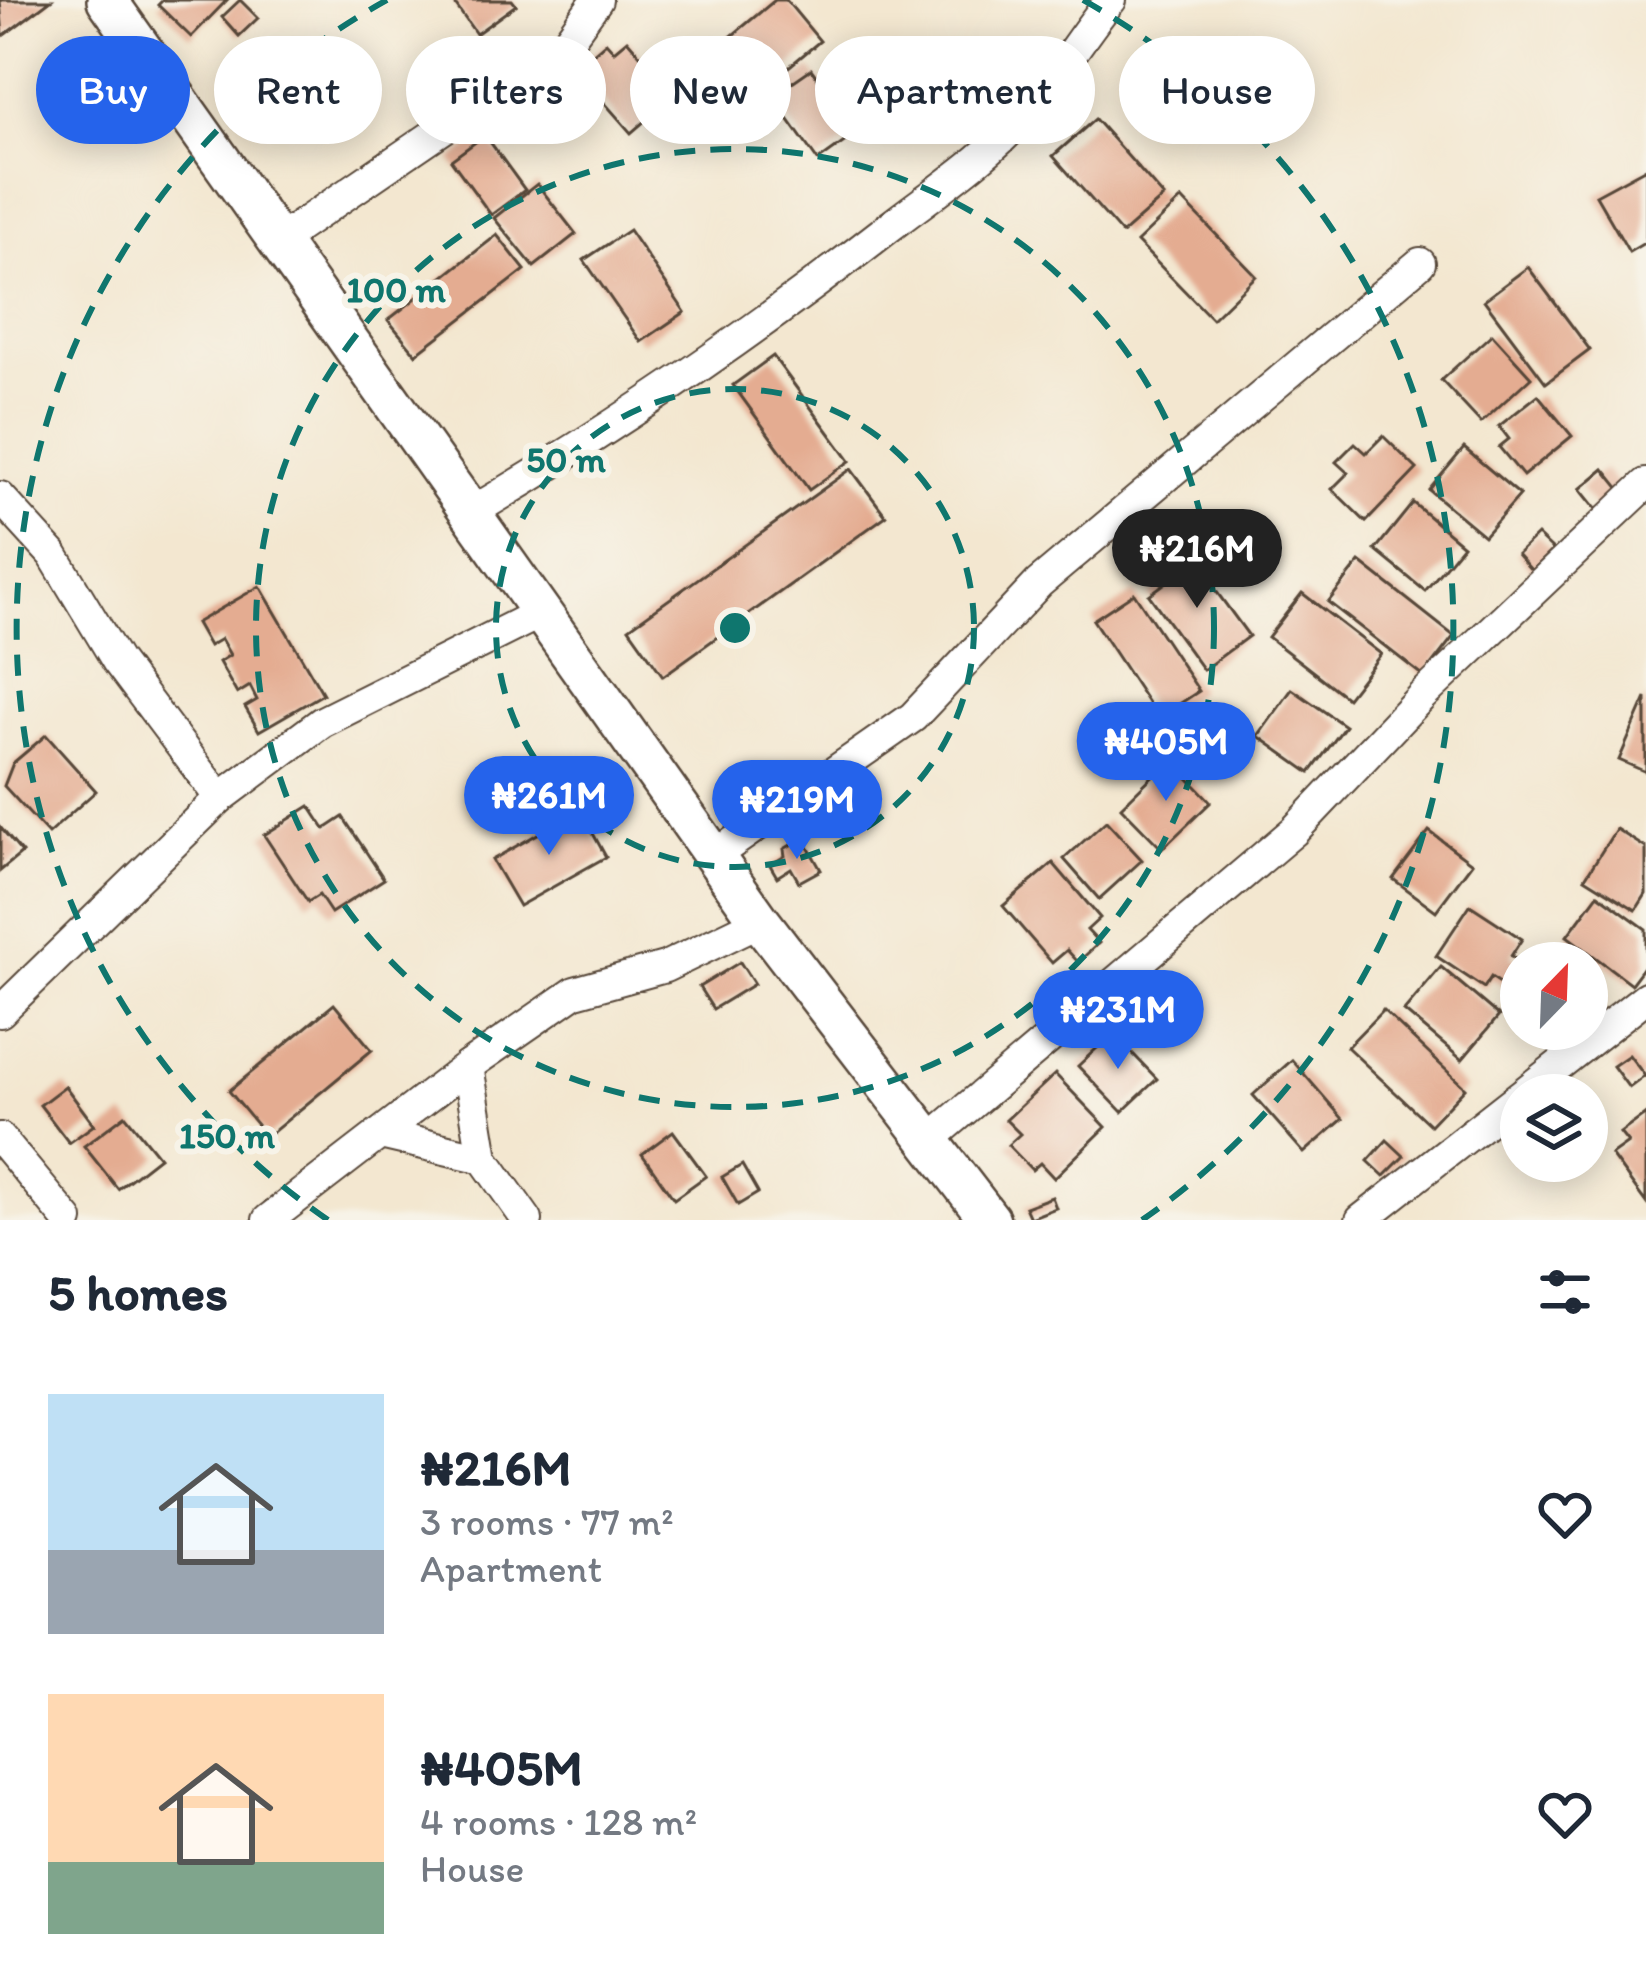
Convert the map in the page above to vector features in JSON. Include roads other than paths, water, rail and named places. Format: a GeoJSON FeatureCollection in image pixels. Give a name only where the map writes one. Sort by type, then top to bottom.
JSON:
{"type":"FeatureCollection","features":[{"type":"Feature","properties":{"kind":"street"},"geometry":{"type":"LineString","coordinates":[[107,0],[760,921],[990,1220]]}},
{"type":"Feature","properties":{"kind":"street"},"geometry":{"type":"LineString","coordinates":[[278,241],[564,46],[597,0]]}},
{"type":"Feature","properties":{"kind":"street"},"geometry":{"type":"LineString","coordinates":[[470,512],[599,436],[696,369],[811,288],[986,153],[1029,110],[1111,0]]}},
{"type":"Feature","properties":{"kind":"street"},"geometry":{"type":"LineString","coordinates":[[715,855],[913,717],[1039,583],[1420,263]]}},
{"type":"Feature","properties":{"kind":"street"},"geometry":{"type":"LineString","coordinates":[[929,1140],[1294,831],[1422,696],[1646,484]]}},
{"type":"Feature","properties":{"kind":"street"},"geometry":{"type":"LineString","coordinates":[[0,497],[53,555],[117,661],[220,798]]}},
{"type":"Feature","properties":{"kind":"street"},"geometry":{"type":"LineString","coordinates":[[0,1012],[220,798],[322,722],[542,612]]}},
{"type":"Feature","properties":{"kind":"street"},"geometry":{"type":"LineString","coordinates":[[268,1220],[468,1066],[575,992],[664,967],[760,921]]}},
{"type":"Feature","properties":{"kind":"street"},"geometry":{"type":"LineString","coordinates":[[1361,1220],[1646,998]]}},
{"type":"Feature","properties":{"kind":"street"},"geometry":{"type":"LineString","coordinates":[[468,1066],[483,1158],[527,1220]]}},
{"type":"Feature","properties":{"kind":"street"},"geometry":{"type":"LineString","coordinates":[[380,1134],[483,1158]]}},
{"type":"Feature","properties":{"kind":"street"},"geometry":{"type":"LineString","coordinates":[[0,1138],[68,1220]]}}]}
